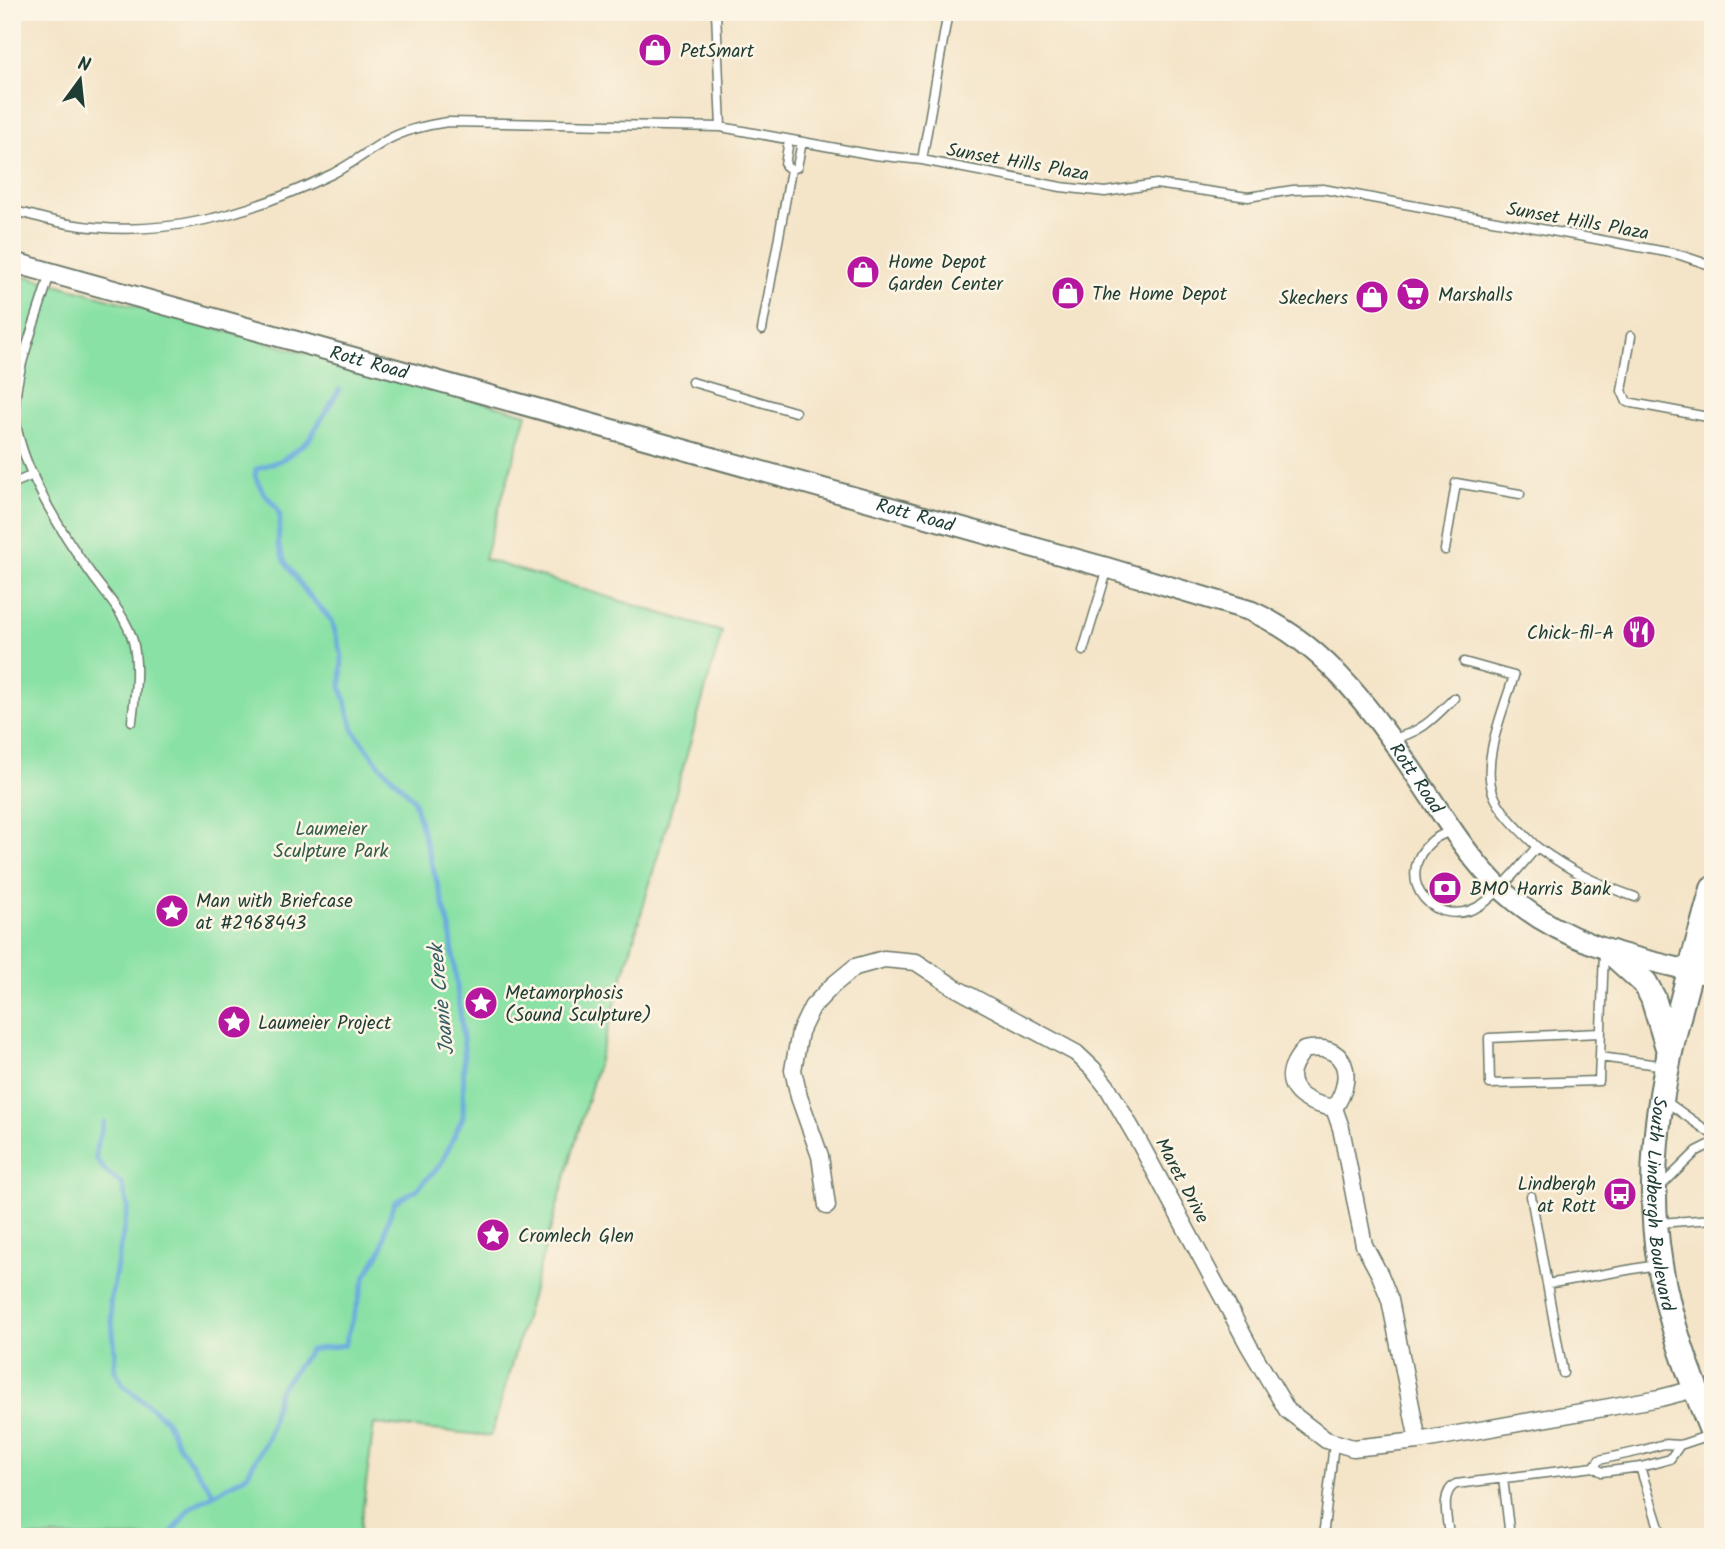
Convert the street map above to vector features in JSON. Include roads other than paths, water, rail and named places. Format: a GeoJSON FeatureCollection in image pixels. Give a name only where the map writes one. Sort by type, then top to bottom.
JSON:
{"type":"FeatureCollection","features":[{"type":"Feature","properties":{"kind":"main road","name":"South Lindbergh Boulevard"},"geometry":{"type":"LineString","coordinates":[[1712,892],[1702,974],[1668,1059],[1660,1097],[1653,1164],[1660,1265],[1671,1315],[1713,1433]]}},
{"type":"Feature","properties":{"kind":"main road"},"geometry":{"type":"LineString","coordinates":[[1608,951],[1644,983],[1653,998],[1668,1059]]}},
{"type":"Feature","properties":{"kind":"street","name":"Rott Road"},"geometry":{"type":"LineString","coordinates":[[12,262],[1108,568],[1227,603],[1268,619],[1320,654],[1335,669],[1390,739],[1453,830],[1500,888],[1517,903],[1555,927],[1608,951],[1702,974]]}},
{"type":"Feature","properties":{"kind":"street","name":"Maret Drive"},"geometry":{"type":"LineString","coordinates":[[827,1206],[820,1156],[799,1097],[793,1070],[800,1032],[812,1007],[833,985],[856,967],[884,959],[916,962],[954,987],[1076,1053],[1093,1069],[1108,1088],[1137,1138],[1249,1346],[1287,1410],[1334,1444]]}},
{"type":"Feature","properties":{"kind":"street"},"geometry":{"type":"LineString","coordinates":[[1334,1108],[1341,1128],[1364,1245],[1390,1300],[1418,1441]]}},
{"type":"Feature","properties":{"kind":"street"},"geometry":{"type":"LineString","coordinates":[[1334,1444],[1353,1448],[1418,1441],[1660,1398],[1695,1388]]}},
{"type":"Feature","properties":{"kind":"lane"},"geometry":{"type":"LineString","coordinates":[[716,12],[721,128]]}},
{"type":"Feature","properties":{"kind":"lane"},"geometry":{"type":"LineString","coordinates":[[922,160],[948,12]]}},
{"type":"Feature","properties":{"kind":"lane","name":"Sunset Hills Plaza"},"geometry":{"type":"LineString","coordinates":[[12,210],[69,225],[119,229],[191,224],[239,213],[284,197],[339,170],[398,135],[425,125],[448,122],[721,128],[874,155],[922,160],[1061,187],[1105,192],[1156,184],[1248,197],[1293,190],[1323,189],[1677,254],[1713,266]]}},
{"type":"Feature","properties":{"kind":"lane"},"geometry":{"type":"LineString","coordinates":[[789,140],[785,165],[791,170]]}},
{"type":"Feature","properties":{"kind":"lane"},"geometry":{"type":"LineString","coordinates":[[791,170],[797,167],[802,142]]}},
{"type":"Feature","properties":{"kind":"lane"},"geometry":{"type":"LineString","coordinates":[[762,330],[791,170]]}},
{"type":"Feature","properties":{"kind":"lane"},"geometry":{"type":"LineString","coordinates":[[50,273],[24,358],[15,410],[19,437],[33,475],[75,552],[128,626],[134,644],[135,664],[132,721]]}},
{"type":"Feature","properties":{"kind":"lane"},"geometry":{"type":"LineString","coordinates":[[1631,336],[1622,391],[1627,402],[1713,418]]}},
{"type":"Feature","properties":{"kind":"lane"},"geometry":{"type":"LineString","coordinates":[[692,382],[795,412]]}},
{"type":"Feature","properties":{"kind":"lane"},"geometry":{"type":"LineString","coordinates":[[12,484],[33,475]]}},
{"type":"Feature","properties":{"kind":"lane"},"geometry":{"type":"LineString","coordinates":[[1445,550],[1456,483],[1520,494]]}},
{"type":"Feature","properties":{"kind":"lane"},"geometry":{"type":"LineString","coordinates":[[1083,651],[1108,568]]}},
{"type":"Feature","properties":{"kind":"lane"},"geometry":{"type":"LineString","coordinates":[[1464,662],[1514,676],[1490,759],[1489,778],[1493,794],[1501,807],[1537,847],[1570,871],[1635,897]]}},
{"type":"Feature","properties":{"kind":"lane"},"geometry":{"type":"LineString","coordinates":[[1390,739],[1407,736],[1429,724],[1454,698]]}},
{"type":"Feature","properties":{"kind":"lane"},"geometry":{"type":"LineString","coordinates":[[1453,830],[1434,839],[1418,863],[1416,876],[1419,894],[1435,908],[1456,912],[1483,903],[1537,847]]}},
{"type":"Feature","properties":{"kind":"lane"},"geometry":{"type":"LineString","coordinates":[[1600,1033],[1489,1038],[1490,1084],[1599,1081],[1600,1033],[1608,951]]}},
{"type":"Feature","properties":{"kind":"lane"},"geometry":{"type":"LineString","coordinates":[[1600,1057],[1668,1059]]}},
{"type":"Feature","properties":{"kind":"lane"},"geometry":{"type":"LineString","coordinates":[[1660,1097],[1713,1135]]}},
{"type":"Feature","properties":{"kind":"lane"},"geometry":{"type":"LineString","coordinates":[[1654,1192],[1697,1151],[1713,1143]]}},
{"type":"Feature","properties":{"kind":"lane"},"geometry":{"type":"LineString","coordinates":[[1531,1196],[1563,1373]]}},
{"type":"Feature","properties":{"kind":"lane"},"geometry":{"type":"LineString","coordinates":[[1656,1223],[1713,1219]]}},
{"type":"Feature","properties":{"kind":"lane"},"geometry":{"type":"LineString","coordinates":[[1547,1284],[1660,1265]]}},
{"type":"Feature","properties":{"kind":"lane"},"geometry":{"type":"LineString","coordinates":[[1594,1467],[1599,1460],[1664,1444],[1680,1445],[1713,1433]]}},
{"type":"Feature","properties":{"kind":"lane"},"geometry":{"type":"LineString","coordinates":[[1323,1537],[1334,1444]]}},
{"type":"Feature","properties":{"kind":"lane"},"geometry":{"type":"LineString","coordinates":[[1449,1537],[1446,1496],[1450,1487],[1456,1484],[1594,1467],[1602,1472],[1640,1467],[1670,1459],[1680,1445]]}},
{"type":"Feature","properties":{"kind":"lane"},"geometry":{"type":"LineString","coordinates":[[1640,1467],[1662,1537]]}},
{"type":"Feature","properties":{"kind":"lane"},"geometry":{"type":"LineString","coordinates":[[1503,1478],[1510,1537]]}},
{"type":"Feature","properties":{"kind":"waterway","name":"Joanie Creek"},"geometry":{"type":"LineString","coordinates":[[169,1537],[190,1508],[247,1475],[268,1437],[278,1392],[310,1350],[345,1345],[366,1275],[382,1249],[387,1223],[395,1202],[416,1190],[441,1164],[463,1117],[464,1047],[450,928],[413,798],[380,765],[354,731],[341,686],[342,657],[332,621],[305,591],[285,562],[278,544],[280,517],[277,508],[263,492],[255,476],[256,469],[282,460],[308,441],[339,390]]}},
{"type":"Feature","properties":{"kind":"waterway"},"geometry":{"type":"LineString","coordinates":[[104,1122],[96,1148],[96,1159],[106,1172],[122,1184],[128,1207],[110,1303],[114,1368],[123,1385],[165,1419],[179,1446],[214,1494]]}},
{"type":"Feature","properties":{"kind":"place","name":"PetSmart"},"geometry":{"type":"Point","coordinates":[655,50]}},
{"type":"Feature","properties":{"kind":"place","name":"Home Depot Garden Center"},"geometry":{"type":"Point","coordinates":[863,272]}},
{"type":"Feature","properties":{"kind":"place","name":"The Home Depot"},"geometry":{"type":"Point","coordinates":[1068,293]}},
{"type":"Feature","properties":{"kind":"place","name":"Marshalls"},"geometry":{"type":"Point","coordinates":[1413,294]}},
{"type":"Feature","properties":{"kind":"place","name":"Skechers"},"geometry":{"type":"Point","coordinates":[1372,297]}},
{"type":"Feature","properties":{"kind":"place","name":"Chick-fil-A"},"geometry":{"type":"Point","coordinates":[1639,632]}},
{"type":"Feature","properties":{"kind":"place","name":"BMO Harris Bank"},"geometry":{"type":"Point","coordinates":[1445,888]}},
{"type":"Feature","properties":{"kind":"place","name":"Man with Briefcase at #2968443"},"geometry":{"type":"Point","coordinates":[172,911]}},
{"type":"Feature","properties":{"kind":"place","name":"Metamorphosis (Sound Sculpture)"},"geometry":{"type":"Point","coordinates":[481,1003]}},
{"type":"Feature","properties":{"kind":"place","name":"Laumeier Project"},"geometry":{"type":"Point","coordinates":[234,1022]}},
{"type":"Feature","properties":{"kind":"place","name":"Lindbergh at Rott"},"geometry":{"type":"Point","coordinates":[1620,1194]}},
{"type":"Feature","properties":{"kind":"place","name":"Cromlech Glen"},"geometry":{"type":"Point","coordinates":[493,1235]}},
{"type":"Feature","properties":{"kind":"park label","name":"Laumeier Sculpture Park"},"geometry":{"type":"Point","coordinates":[331,839]}}]}
